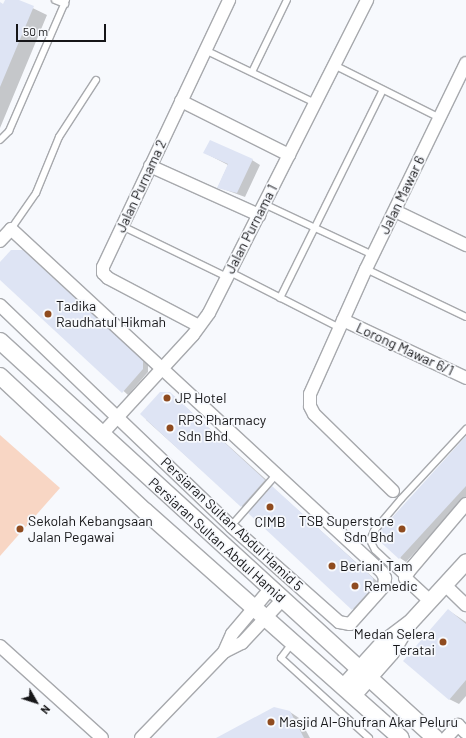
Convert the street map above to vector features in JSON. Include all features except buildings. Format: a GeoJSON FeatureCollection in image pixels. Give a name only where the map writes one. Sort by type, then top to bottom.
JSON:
{"type":"FeatureCollection","features":[{"type":"Feature","properties":{"kind":"main road","name":"Persiaran Sultan Abdul Hamid"},"geometry":{"type":"LineString","coordinates":[[0,342],[101,435],[365,672],[435,738]]}},
{"type":"Feature","properties":{"kind":"main road","name":"Persiaran Sultan Abdul Hamid"},"geometry":{"type":"LineString","coordinates":[[0,376],[401,738]]}},
{"type":"Feature","properties":{"kind":"street","name":"Jalan Purnama 2"},"geometry":{"type":"LineString","coordinates":[[200,326],[103,273],[103,267],[229,0]]}},
{"type":"Feature","properties":{"kind":"street","name":"Jalan Purnama 1"},"geometry":{"type":"LineString","coordinates":[[101,435],[200,326],[228,275],[367,0]]}},
{"type":"Feature","properties":{"kind":"street","name":"Jalan Mawar 6"},"geometry":{"type":"LineString","coordinates":[[393,491],[314,414],[310,406],[312,387],[366,269],[396,210],[466,63]]}},
{"type":"Feature","properties":{"kind":"street"},"geometry":{"type":"LineString","coordinates":[[181,101],[289,155]]}},
{"type":"Feature","properties":{"kind":"street"},"geometry":{"type":"LineString","coordinates":[[150,166],[261,209]]}},
{"type":"Feature","properties":{"kind":"street"},"geometry":{"type":"LineString","coordinates":[[396,210],[466,245]]}},
{"type":"Feature","properties":{"kind":"street"},"geometry":{"type":"LineString","coordinates":[[0,241],[11,229],[163,367],[275,476]]}},
{"type":"Feature","properties":{"kind":"street","name":"Persiaran Sultan Abdul Hamid 5"},"geometry":{"type":"LineString","coordinates":[[0,305],[231,526],[339,622],[350,624],[384,586],[385,578],[382,572],[275,476]]}},
{"type":"Feature","properties":{"kind":"street","name":"Lorong Mawar 6/1"},"geometry":{"type":"LineString","coordinates":[[341,324],[466,378]]}},
{"type":"Feature","properties":{"kind":"street"},"geometry":{"type":"LineString","coordinates":[[430,601],[406,578],[409,571],[466,504]]}},
{"type":"Feature","properties":{"kind":"street"},"geometry":{"type":"LineString","coordinates":[[348,691],[365,672],[391,652],[409,623],[466,561]]}},
{"type":"Feature","properties":{"kind":"street"},"geometry":{"type":"LineString","coordinates":[[445,585],[466,605]]}},
{"type":"Feature","properties":{"kind":"street"},"geometry":{"type":"LineString","coordinates":[[141,738],[224,652],[242,643],[260,612],[271,588]]}},
{"type":"Feature","properties":{"kind":"street"},"geometry":{"type":"LineString","coordinates":[[260,612],[283,599]]}},
{"type":"Feature","properties":{"kind":"street"},"geometry":{"type":"LineString","coordinates":[[0,646],[102,738]]}},
{"type":"Feature","properties":{"kind":"street"},"geometry":{"type":"LineString","coordinates":[[446,738],[458,725],[466,733]]}},
{"type":"Feature","properties":{"kind":"lane"},"geometry":{"type":"LineString","coordinates":[[0,140],[9,131],[66,2],[55,0]]}},
{"type":"Feature","properties":{"kind":"lane"},"geometry":{"type":"LineString","coordinates":[[252,72],[287,0]]}},
{"type":"Feature","properties":{"kind":"lane"},"geometry":{"type":"LineString","coordinates":[[205,50],[315,103]]}},
{"type":"Feature","properties":{"kind":"lane"},"geometry":{"type":"LineString","coordinates":[[334,65],[440,118]]}},
{"type":"Feature","properties":{"kind":"lane"},"geometry":{"type":"LineString","coordinates":[[11,229],[36,193],[59,137],[96,80]]}},
{"type":"Feature","properties":{"kind":"lane"},"geometry":{"type":"LineString","coordinates":[[280,298],[383,90]]}},
{"type":"Feature","properties":{"kind":"lane"},"geometry":{"type":"LineString","coordinates":[[261,209],[314,228],[373,255]]}},
{"type":"Feature","properties":{"kind":"lane"},"geometry":{"type":"LineString","coordinates":[[122,226],[228,275],[341,324]]}},
{"type":"Feature","properties":{"kind":"lane"},"geometry":{"type":"LineString","coordinates":[[366,269],[466,317]]}},
{"type":"Feature","properties":{"kind":"lane"},"geometry":{"type":"LineString","coordinates":[[406,578],[375,550],[370,540],[372,535],[401,499],[466,429]]}},
{"type":"Feature","properties":{"kind":"lane"},"geometry":{"type":"LineString","coordinates":[[231,526],[275,476]]}},
{"type":"Feature","properties":{"kind":"lane"},"geometry":{"type":"LineString","coordinates":[[293,642],[281,658],[369,738]]}},
{"type":"Feature","properties":{"kind":"shaded area"},"geometry":{"type":"Polygon","coordinates":[[[0,435],[60,488],[0,556],[0,435]]]}},
{"type":"Feature","properties":{"kind":"place","name":"Tadika Raudhatul Hikmah"},"geometry":{"type":"Point","coordinates":[48,314]}},
{"type":"Feature","properties":{"kind":"place","name":"JP Hotel"},"geometry":{"type":"Point","coordinates":[167,398]}},
{"type":"Feature","properties":{"kind":"place","name":"RPS Pharmacy Sdn Bhd"},"geometry":{"type":"Point","coordinates":[170,428]}},
{"type":"Feature","properties":{"kind":"place","name":"CIMB"},"geometry":{"type":"Point","coordinates":[270,507]}},
{"type":"Feature","properties":{"kind":"place","name":"Sekolah Kebangsaan Jalan Pegawai"},"geometry":{"type":"Point","coordinates":[20,529]}},
{"type":"Feature","properties":{"kind":"place","name":"TSB Superstore Sdn Bhd"},"geometry":{"type":"Point","coordinates":[402,529]}},
{"type":"Feature","properties":{"kind":"place","name":"Beriani Tam"},"geometry":{"type":"Point","coordinates":[332,566]}},
{"type":"Feature","properties":{"kind":"place","name":"Remedic"},"geometry":{"type":"Point","coordinates":[355,586]}},
{"type":"Feature","properties":{"kind":"place","name":"Medan Selera Teratai"},"geometry":{"type":"Point","coordinates":[443,642]}},
{"type":"Feature","properties":{"kind":"place","name":"Masjid Al-Ghufran Akar Peluru"},"geometry":{"type":"Point","coordinates":[271,722]}}]}
